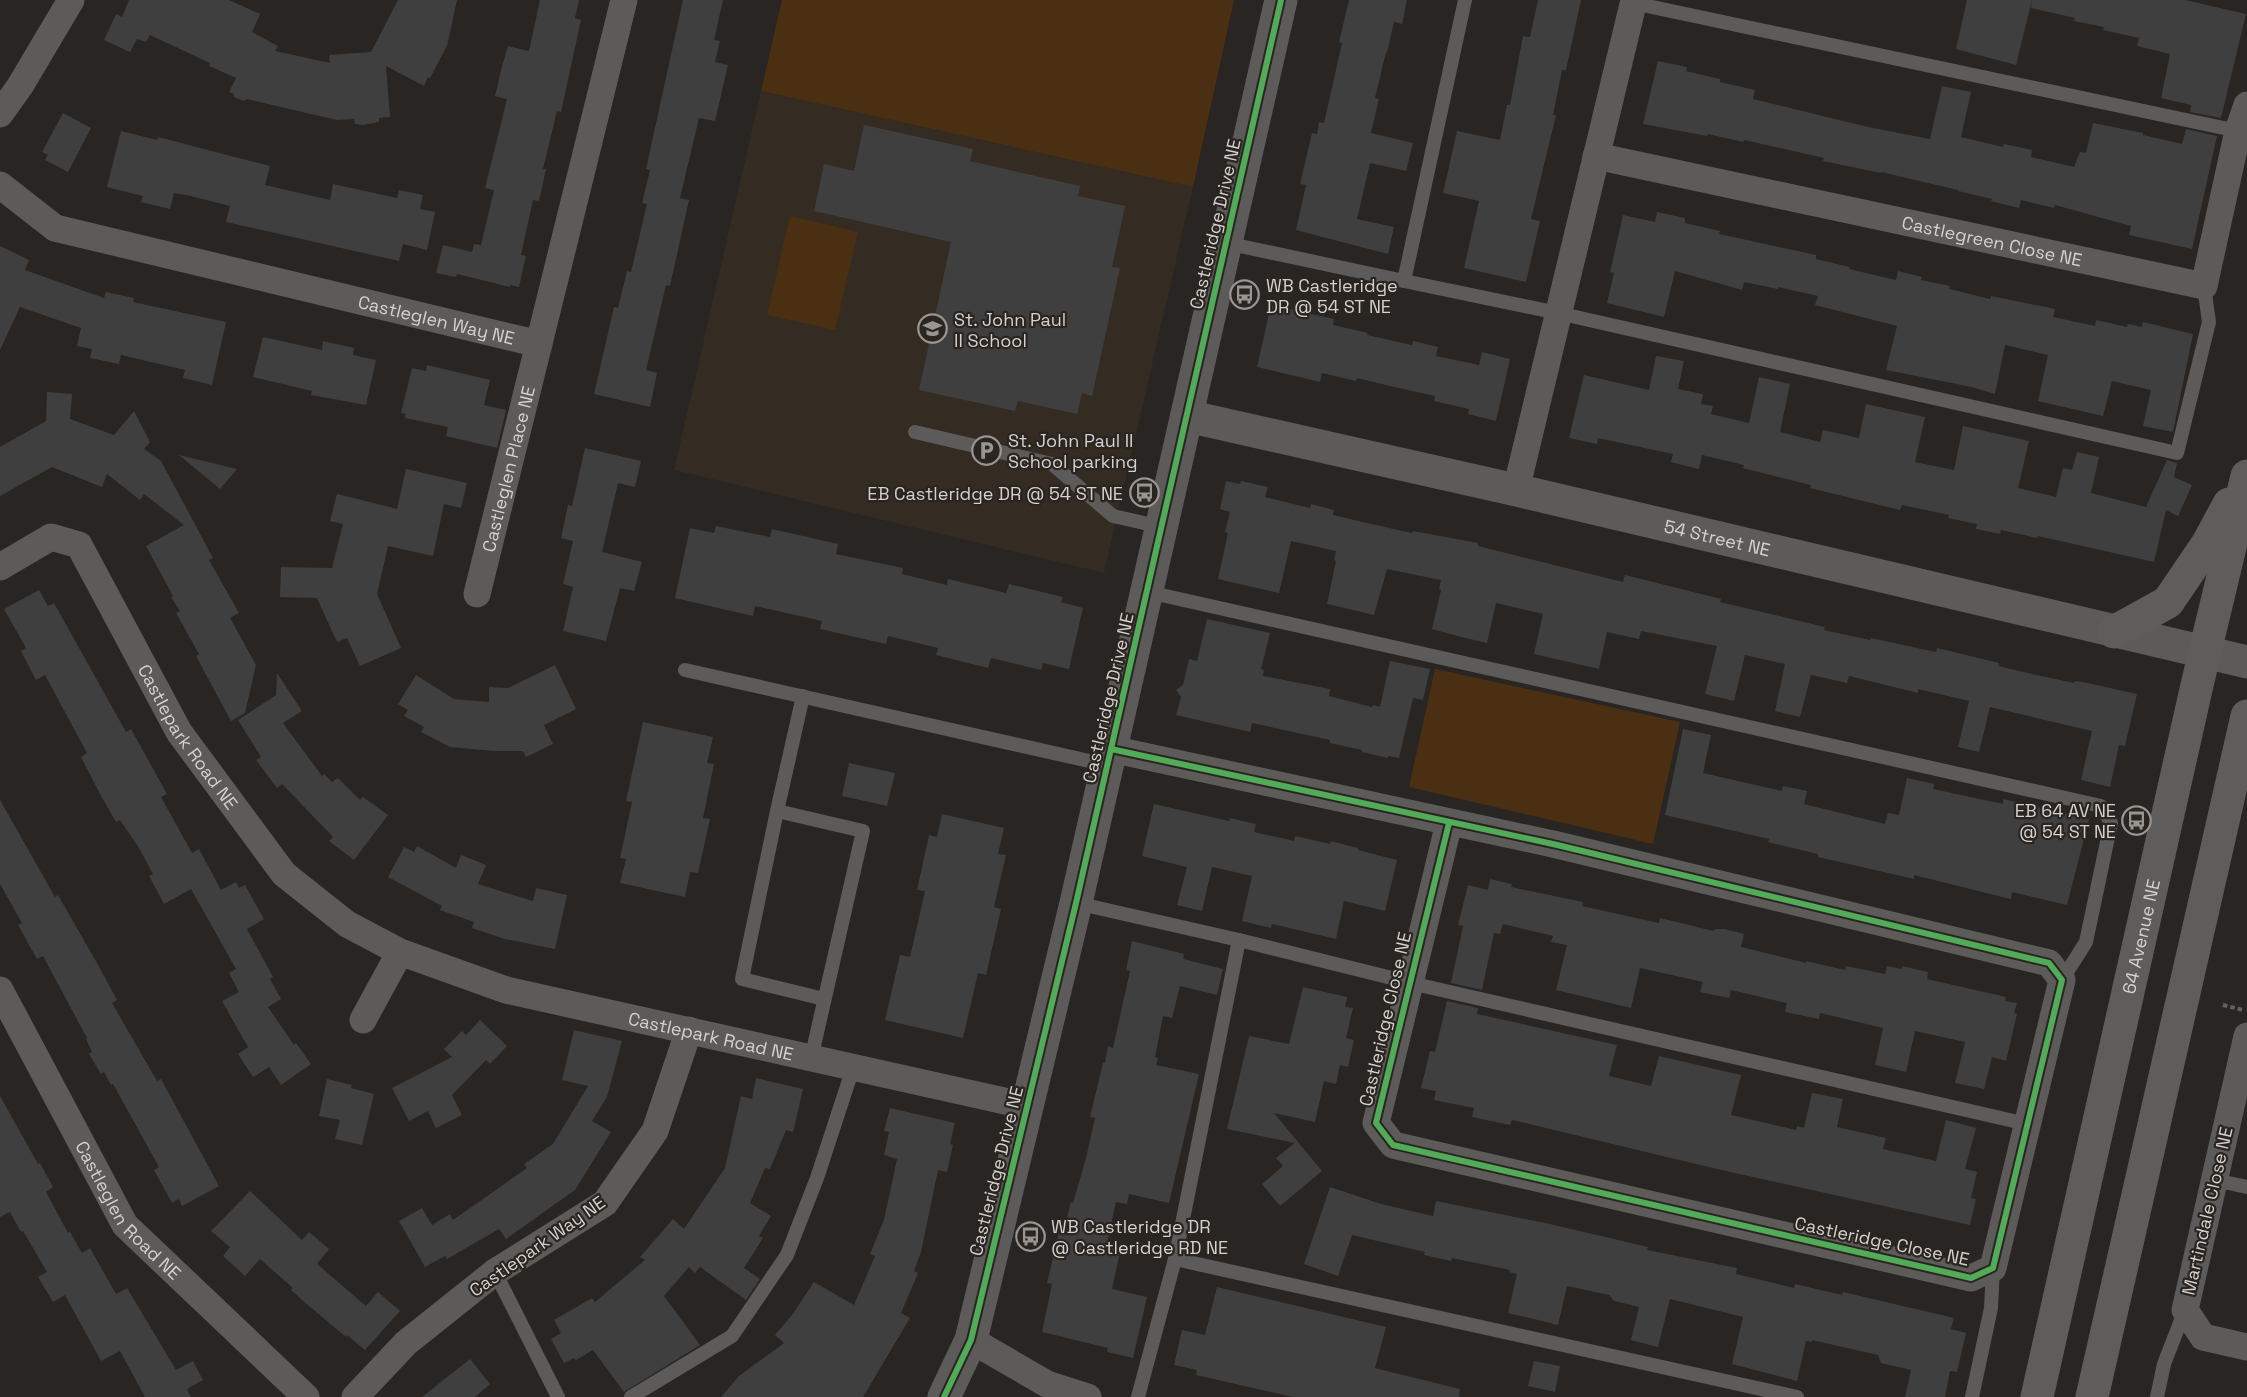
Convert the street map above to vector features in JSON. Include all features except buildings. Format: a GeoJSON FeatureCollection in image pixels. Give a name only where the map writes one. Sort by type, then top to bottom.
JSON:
{"type":"FeatureCollection","features":[{"type":"Feature","properties":{"kind":"main road"},"geometry":{"type":"LineString","coordinates":[[2114,632],[2168,602],[2208,543],[2247,471]]}},
{"type":"Feature","properties":{"kind":"main road","name":"64 Avenue NE"},"geometry":{"type":"LineString","coordinates":[[2037,1397],[2247,476]]}},
{"type":"Feature","properties":{"kind":"main road"},"geometry":{"type":"LineString","coordinates":[[2092,1397],[2247,716]]}},
{"type":"Feature","properties":{"kind":"main road"},"geometry":{"type":"LineString","coordinates":[[2214,853],[2247,793]]}},
{"type":"Feature","properties":{"kind":"street"},"geometry":{"type":"LineString","coordinates":[[0,114],[20,86],[71,0]]}},
{"type":"Feature","properties":{"kind":"street","name":"Castleglen Way NE"},"geometry":{"type":"LineString","coordinates":[[0,185],[55,228],[539,344],[624,0]]}},
{"type":"Feature","properties":{"kind":"street","name":"Castleridge Drive NE"},"geometry":{"type":"LineString","coordinates":[[944,1397],[971,1340],[1148,592],[1281,0]]}},
{"type":"Feature","properties":{"kind":"street"},"geometry":{"type":"LineString","coordinates":[[1516,490],[1634,2]]}},
{"type":"Feature","properties":{"kind":"street"},"geometry":{"type":"LineString","coordinates":[[2204,286],[2238,131],[2247,105]]}},
{"type":"Feature","properties":{"kind":"street","name":"Castlegreen Close NE"},"geometry":{"type":"LineString","coordinates":[[1596,156],[2204,286]]}},
{"type":"Feature","properties":{"kind":"street","name":"Castleglen Place NE"},"geometry":{"type":"LineString","coordinates":[[477,594],[539,344]]}},
{"type":"Feature","properties":{"kind":"street","name":"54 Street NE"},"geometry":{"type":"LineString","coordinates":[[1187,416],[1516,490],[2247,662]]}},
{"type":"Feature","properties":{"kind":"street","name":"Castlepark Road NE"},"geometry":{"type":"LineString","coordinates":[[0,567],[51,537],[80,545],[179,732],[284,874],[347,924],[400,952],[506,990],[1027,1106]]}},
{"type":"Feature","properties":{"kind":"street"},"geometry":{"type":"LineString","coordinates":[[1109,757],[1552,844],[2049,963],[2062,980]]}},
{"type":"Feature","properties":{"kind":"street","name":"Castleridge Close NE"},"geometry":{"type":"LineString","coordinates":[[1449,823],[1376,1123],[1393,1145],[1971,1278],[1993,1268],[2062,980]]}},
{"type":"Feature","properties":{"kind":"street"},"geometry":{"type":"LineString","coordinates":[[363,1020],[400,952]]}},
{"type":"Feature","properties":{"kind":"street","name":"Castleglen Road NE"},"geometry":{"type":"LineString","coordinates":[[0,990],[125,1225],[304,1396]]}},
{"type":"Feature","properties":{"kind":"street","name":"Castlepark Way NE"},"geometry":{"type":"LineString","coordinates":[[355,1397],[406,1343],[495,1272],[605,1203],[655,1131],[689,1030]]}},
{"type":"Feature","properties":{"kind":"street","name":"Martindale Close NE"},"geometry":{"type":"LineString","coordinates":[[2247,1036],[2185,1310],[2203,1337],[2247,1347]]}},
{"type":"Feature","properties":{"kind":"street"},"geometry":{"type":"LineString","coordinates":[[971,1340],[1047,1384],[1088,1397]]}},
{"type":"Feature","properties":{"kind":"lane"},"geometry":{"type":"LineString","coordinates":[[1404,281],[1465,0]]}},
{"type":"Feature","properties":{"kind":"lane"},"geometry":{"type":"LineString","coordinates":[[1634,2],[2238,131]]}},
{"type":"Feature","properties":{"kind":"lane"},"geometry":{"type":"LineString","coordinates":[[1226,243],[1558,313],[2177,453],[2209,322],[2204,286]]}},
{"type":"Feature","properties":{"kind":"lane"},"geometry":{"type":"LineString","coordinates":[[915,432],[1052,464],[1113,516],[1162,528]]}},
{"type":"Feature","properties":{"kind":"lane"},"geometry":{"type":"LineString","coordinates":[[1148,592],[2101,806],[2112,823],[2086,942],[2062,980]]}},
{"type":"Feature","properties":{"kind":"lane"},"geometry":{"type":"LineString","coordinates":[[685,670],[1109,757]]}},
{"type":"Feature","properties":{"kind":"lane"},"geometry":{"type":"LineString","coordinates":[[803,696],[742,979],[824,999]]}},
{"type":"Feature","properties":{"kind":"lane"},"geometry":{"type":"LineString","coordinates":[[777,811],[862,831],[811,1059]]}},
{"type":"Feature","properties":{"kind":"lane"},"geometry":{"type":"LineString","coordinates":[[1076,903],[2026,1124]]}},
{"type":"Feature","properties":{"kind":"lane"},"geometry":{"type":"LineString","coordinates":[[1138,1397],[1175,1259],[1239,940]]}},
{"type":"Feature","properties":{"kind":"lane"},"geometry":{"type":"LineString","coordinates":[[631,1397],[732,1336],[769,1282],[787,1255],[817,1178],[854,1068]]}},
{"type":"Feature","properties":{"kind":"lane"},"geometry":{"type":"LineString","coordinates":[[2214,1180],[2247,1187]]}},
{"type":"Feature","properties":{"kind":"lane"},"geometry":{"type":"LineString","coordinates":[[1175,1259],[1797,1397]]}},
{"type":"Feature","properties":{"kind":"lane"},"geometry":{"type":"LineString","coordinates":[[1972,1397],[1991,1308],[1993,1268]]}},
{"type":"Feature","properties":{"kind":"lane"},"geometry":{"type":"LineString","coordinates":[[495,1272],[558,1397]]}},
{"type":"Feature","properties":{"kind":"lane"},"geometry":{"type":"LineString","coordinates":[[2157,1397],[2164,1364],[2185,1310]]}},
{"type":"Feature","properties":{"kind":"path"},"geometry":{"type":"LineString","coordinates":[[2223,1005],[2247,1011]]}},
{"type":"Feature","properties":{"kind":"shaded area"},"geometry":{"type":"Polygon","coordinates":[[[782,0],[1234,0],[1193,187],[761,91],[782,0]]]}},
{"type":"Feature","properties":{"kind":"shaded area","name":"St. John Paul II School"},"geometry":{"type":"Polygon","coordinates":[[[761,91],[1193,187],[1104,573],[674,470],[761,91]]]}},
{"type":"Feature","properties":{"kind":"shaded area"},"geometry":{"type":"Polygon","coordinates":[[[790,216],[858,232],[835,330],[767,315],[790,216]]]}},
{"type":"Feature","properties":{"kind":"shaded area"},"geometry":{"type":"Polygon","coordinates":[[[1435,669],[1680,722],[1653,844],[1409,787],[1435,669]]]}},
{"type":"Feature","properties":{"kind":"cycle path"},"geometry":{"type":"LineString","coordinates":[[944,1397],[971,1340],[1076,903],[1281,0]]}},
{"type":"Feature","properties":{"kind":"cycle path"},"geometry":{"type":"LineString","coordinates":[[1111,749],[1553,844],[2049,963],[2062,980],[1993,1268],[1971,1278],[1393,1145],[1376,1123],[1449,823]]}},
{"type":"Feature","properties":{"kind":"place","name":"WB Castleridge DR @ 54 ST NE"},"geometry":{"type":"Point","coordinates":[1245,295]}},
{"type":"Feature","properties":{"kind":"place","name":"St. John Paul II School"},"geometry":{"type":"Point","coordinates":[933,329]}},
{"type":"Feature","properties":{"kind":"place","name":"St. John Paul II School parking"},"geometry":{"type":"Point","coordinates":[987,450]}},
{"type":"Feature","properties":{"kind":"place","name":"EB Castleridge DR @ 54 ST NE"},"geometry":{"type":"Point","coordinates":[1144,493]}},
{"type":"Feature","properties":{"kind":"place","name":"EB 64 AV NE @ 54 ST NE"},"geometry":{"type":"Point","coordinates":[2137,820]}},
{"type":"Feature","properties":{"kind":"place","name":"WB Castleridge DR @ Castleridge RD NE"},"geometry":{"type":"Point","coordinates":[1030,1236]}}]}
